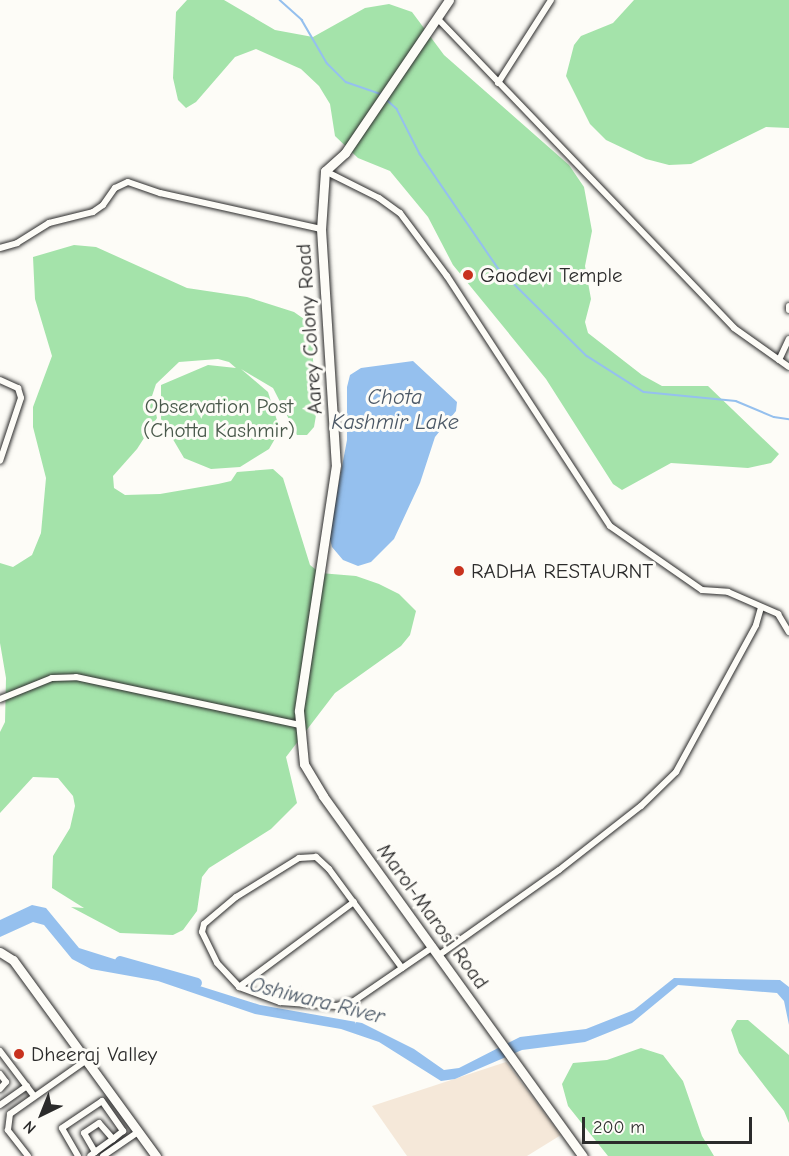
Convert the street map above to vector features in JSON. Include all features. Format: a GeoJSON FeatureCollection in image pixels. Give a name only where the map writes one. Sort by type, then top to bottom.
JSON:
{"type":"FeatureCollection","features":[{"type":"Feature","properties":{"kind":"main road"},"geometry":{"type":"LineString","coordinates":[[325,171],[345,153],[374,106],[449,0]]}},
{"type":"Feature","properties":{"kind":"main road","name":"Aarey Colony Road"},"geometry":{"type":"LineString","coordinates":[[323,796],[304,764],[299,711],[336,465],[321,230],[325,171]]}},
{"type":"Feature","properties":{"kind":"main road","name":"Marol-Marosi Road"},"geometry":{"type":"LineString","coordinates":[[323,796],[583,1156]]}},
{"type":"Feature","properties":{"kind":"main road"},"geometry":{"type":"LineString","coordinates":[[0,952],[13,960],[85,1061],[119,1115],[138,1132],[156,1156]]}},
{"type":"Feature","properties":{"kind":"street"},"geometry":{"type":"LineString","coordinates":[[498,83],[551,0]]}},
{"type":"Feature","properties":{"kind":"street"},"geometry":{"type":"LineString","coordinates":[[437,18],[734,328],[789,367]]}},
{"type":"Feature","properties":{"kind":"street"},"geometry":{"type":"LineString","coordinates":[[325,171],[379,198],[400,213],[447,276],[610,526],[702,590],[728,592],[778,614],[789,632]]}},
{"type":"Feature","properties":{"kind":"street"},"geometry":{"type":"LineString","coordinates":[[0,249],[17,243],[49,223],[93,212],[103,205],[115,188],[128,182],[160,193],[321,230]]}},
{"type":"Feature","properties":{"kind":"street"},"geometry":{"type":"LineString","coordinates":[[779,360],[789,339]]}},
{"type":"Feature","properties":{"kind":"street"},"geometry":{"type":"LineString","coordinates":[[0,380],[18,388],[21,398],[0,461]]}},
{"type":"Feature","properties":{"kind":"street"},"geometry":{"type":"LineString","coordinates":[[402,968],[322,861],[308,856],[236,897],[204,924],[202,932],[218,963],[239,987],[280,1002],[337,1006],[354,1001],[402,968],[436,951],[559,870],[641,806],[676,772],[756,625],[761,608]]}},
{"type":"Feature","properties":{"kind":"street"},"geometry":{"type":"LineString","coordinates":[[0,699],[52,678],[76,677],[300,726]]}},
{"type":"Feature","properties":{"kind":"street"},"geometry":{"type":"LineString","coordinates":[[239,987],[354,902]]}},
{"type":"Feature","properties":{"kind":"street"},"geometry":{"type":"LineString","coordinates":[[0,1051],[34,1096]]}},
{"type":"Feature","properties":{"kind":"street"},"geometry":{"type":"LineString","coordinates":[[28,1156],[8,1130],[10,1114],[85,1061]]}},
{"type":"Feature","properties":{"kind":"street"},"geometry":{"type":"LineString","coordinates":[[0,1074],[6,1082],[0,1089]]}},
{"type":"Feature","properties":{"kind":"street"},"geometry":{"type":"LineString","coordinates":[[0,1105],[27,1086]]}},
{"type":"Feature","properties":{"kind":"street"},"geometry":{"type":"LineString","coordinates":[[78,1156],[62,1128],[99,1101],[119,1115],[124,1129],[113,1139],[93,1154],[84,1133],[100,1123],[113,1139]]}},
{"type":"Feature","properties":{"kind":"street"},"geometry":{"type":"LineString","coordinates":[[103,1156],[138,1132]]}},
{"type":"Feature","properties":{"kind":"shaded area"},"geometry":{"type":"Polygon","coordinates":[[[506,1062],[561,1135],[527,1156],[407,1156],[372,1106],[506,1062]]]}},
{"type":"Feature","properties":{"kind":"green space"},"geometry":{"type":"Polygon","coordinates":[[[187,0],[224,0],[275,30],[313,37],[365,8],[389,4],[412,12],[444,55],[569,165],[584,187],[592,231],[585,266],[591,299],[585,322],[588,333],[642,375],[662,386],[708,386],[779,454],[771,463],[748,468],[671,463],[622,490],[613,484],[546,379],[453,265],[428,217],[390,171],[358,158],[335,136],[330,104],[319,86],[301,69],[256,49],[235,57],[196,102],[186,108],[178,100],[173,78],[176,12],[187,0]]]}},
{"type":"Feature","properties":{"kind":"green space"},"geometry":{"type":"Polygon","coordinates":[[[634,0],[789,0],[789,128],[766,127],[691,164],[669,165],[646,159],[606,140],[590,124],[566,76],[574,45],[581,36],[613,23],[634,0]]]}},
{"type":"Feature","properties":{"kind":"green space","name":"Observation Post (Chotta Kashmir)"},"geometry":{"type":"Polygon","coordinates":[[[74,245],[96,247],[187,288],[247,297],[294,312],[314,326],[313,360],[318,404],[314,427],[307,435],[297,435],[273,388],[241,369],[268,392],[280,430],[269,449],[240,467],[211,469],[184,458],[161,419],[161,385],[208,365],[236,368],[229,362],[218,359],[179,362],[156,384],[152,396],[157,418],[137,449],[113,476],[114,488],[125,495],[160,494],[231,481],[237,472],[273,469],[283,478],[310,565],[320,573],[356,576],[379,584],[399,594],[416,611],[410,635],[401,646],[335,693],[286,757],[297,803],[271,829],[209,868],[202,877],[197,911],[183,930],[173,935],[120,933],[71,907],[84,908],[52,888],[53,856],[70,828],[75,806],[73,796],[58,778],[33,777],[0,813],[0,732],[5,722],[6,678],[0,643],[0,563],[13,567],[32,555],[41,533],[46,478],[33,427],[33,407],[52,356],[35,299],[33,257],[74,245]]]}},
{"type":"Feature","properties":{"kind":"green space"},"geometry":{"type":"Polygon","coordinates":[[[737,1020],[748,1020],[789,1055],[789,1123],[784,1111],[739,1053],[731,1030],[737,1020]]]}},
{"type":"Feature","properties":{"kind":"green space"},"geometry":{"type":"Polygon","coordinates":[[[641,1048],[663,1055],[683,1081],[702,1136],[714,1156],[608,1156],[568,1106],[562,1084],[573,1063],[607,1060],[641,1048]]]}},
{"type":"Feature","properties":{"kind":"water","name":"Chota Kashmir Lake"},"geometry":{"type":"Polygon","coordinates":[[[413,361],[457,402],[456,411],[435,437],[420,483],[394,539],[371,562],[358,566],[343,560],[332,547],[329,535],[347,440],[347,387],[350,375],[361,368],[413,361]]]}},
{"type":"Feature","properties":{"kind":"water"},"geometry":{"type":"Polygon","coordinates":[[[32,905],[46,908],[79,948],[260,1005],[362,1023],[414,1049],[444,1070],[459,1068],[520,1037],[586,1029],[634,1010],[674,978],[780,980],[789,987],[789,1025],[784,1001],[777,993],[678,985],[632,1023],[585,1042],[522,1050],[455,1079],[441,1081],[379,1042],[341,1029],[255,1014],[158,981],[91,969],[72,959],[44,925],[33,922],[0,937],[0,920],[32,905]]]}},
{"type":"Feature","properties":{"kind":"waterway"},"geometry":{"type":"LineString","coordinates":[[280,0],[302,20],[327,63],[346,82],[381,94]]}},
{"type":"Feature","properties":{"kind":"waterway"},"geometry":{"type":"LineString","coordinates":[[386,99],[397,109],[420,154],[498,268],[587,356],[644,392],[736,401],[774,417],[789,419]]}},
{"type":"Feature","properties":{"kind":"waterway","name":"Oshiwara River"},"geometry":{"type":"LineString","coordinates":[[120,961],[197,983]]}},
{"type":"Feature","properties":{"kind":"place","name":"Gaodevi Temple"},"geometry":{"type":"Point","coordinates":[468,275]}},
{"type":"Feature","properties":{"kind":"place","name":"RADHA RESTAURNT"},"geometry":{"type":"Point","coordinates":[459,571]}},
{"type":"Feature","properties":{"kind":"place","name":"Dheeraj Valley"},"geometry":{"type":"Point","coordinates":[19,1054]}}]}
